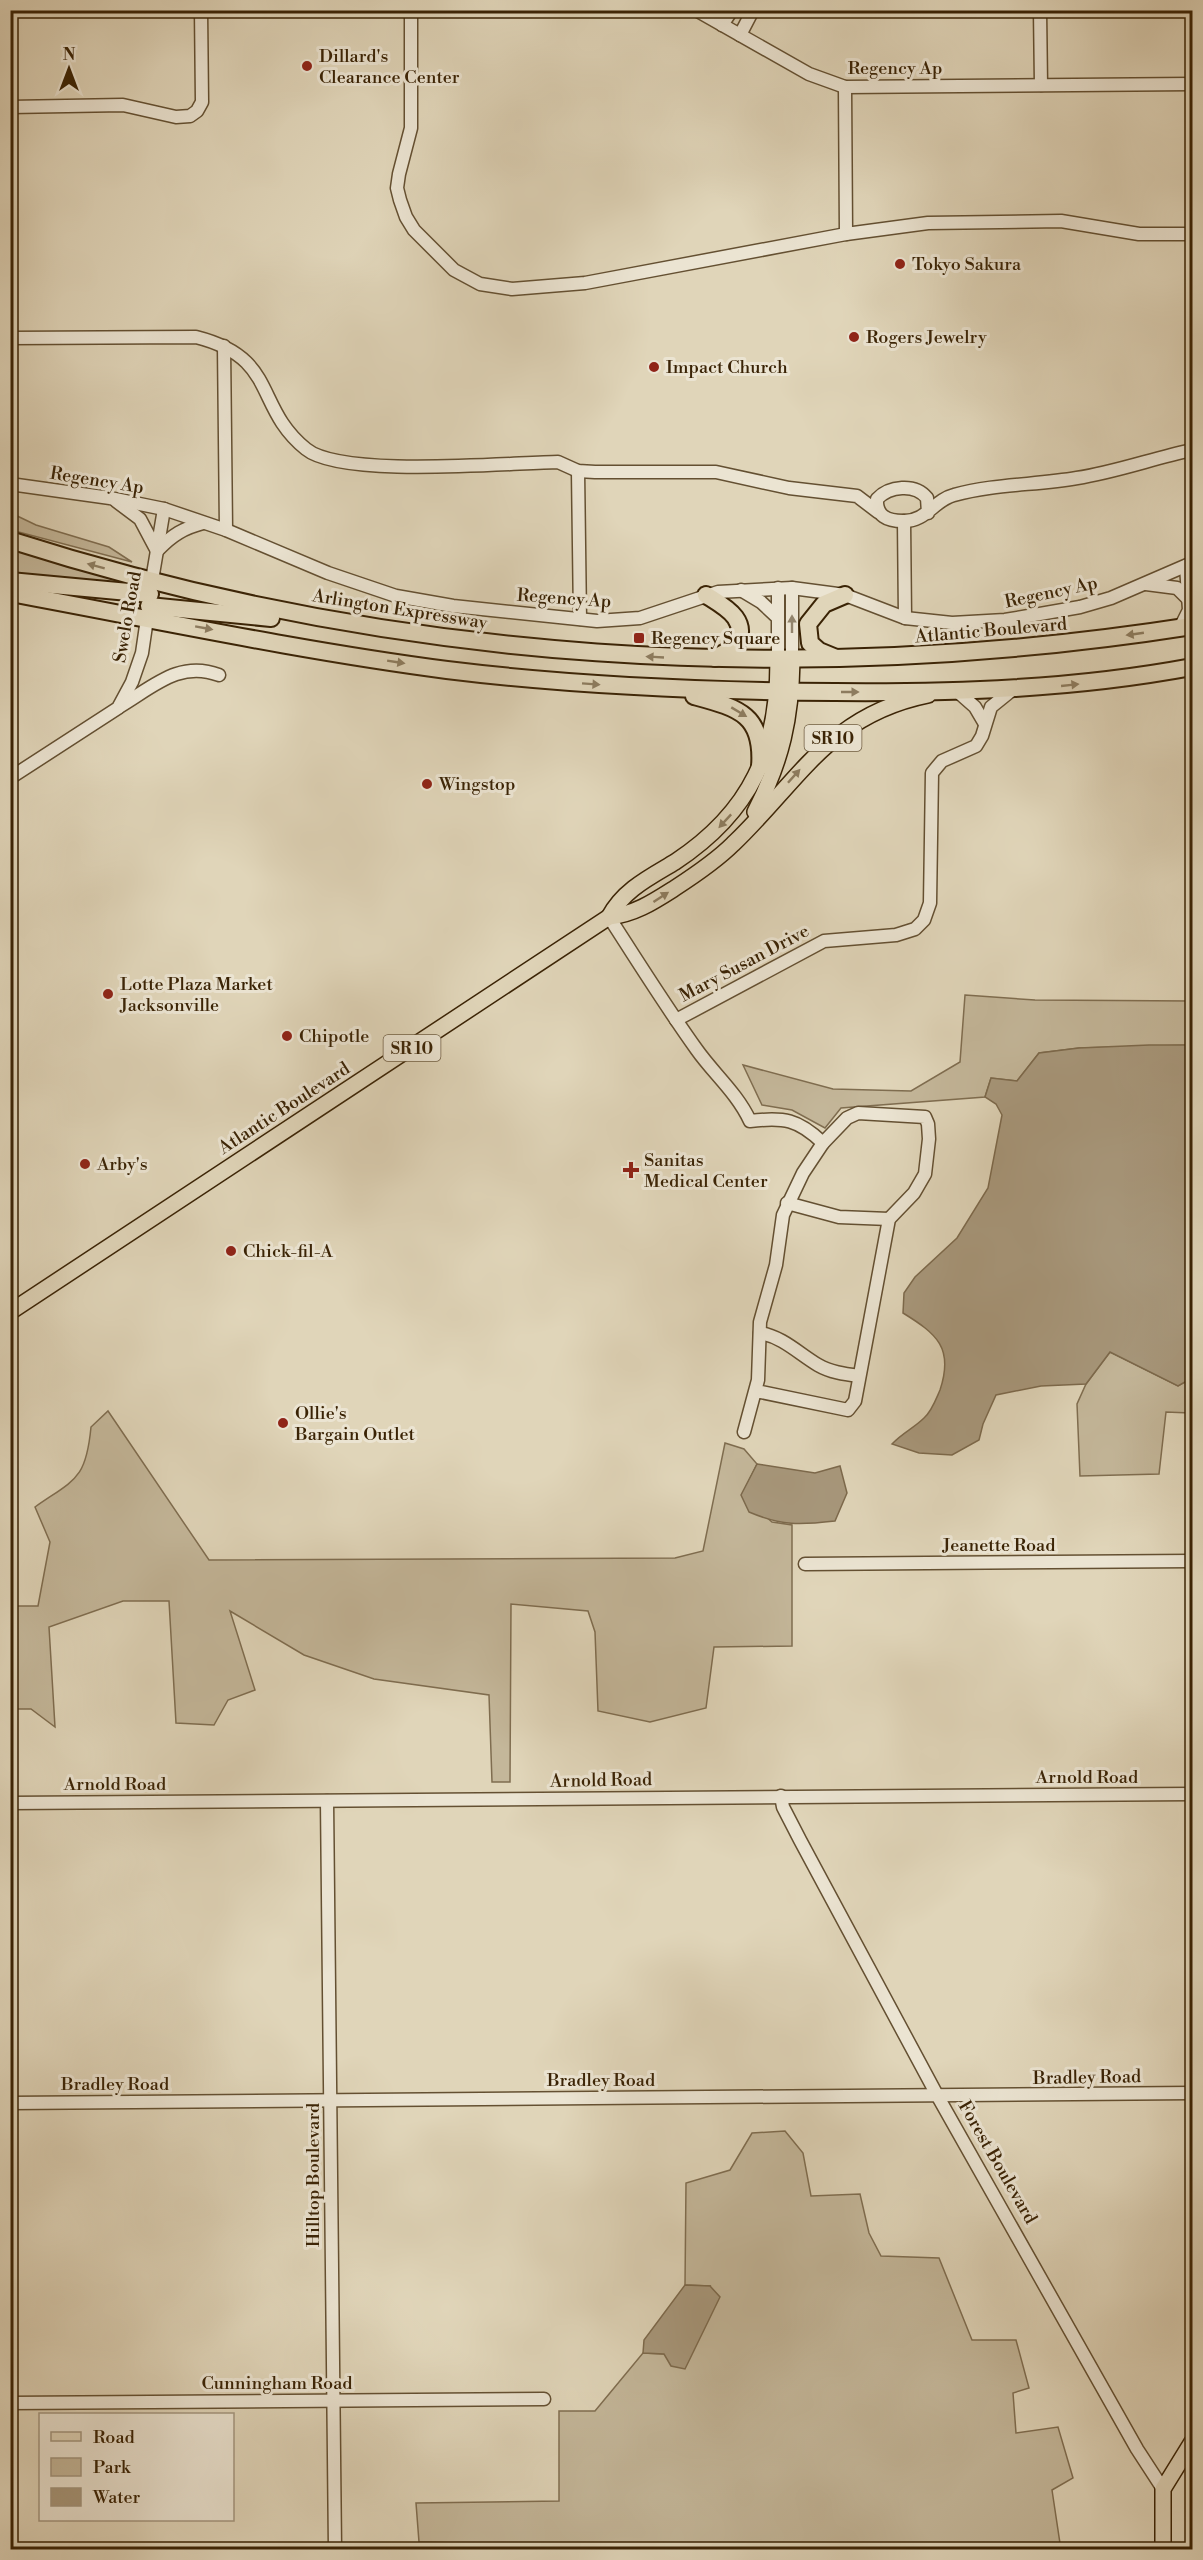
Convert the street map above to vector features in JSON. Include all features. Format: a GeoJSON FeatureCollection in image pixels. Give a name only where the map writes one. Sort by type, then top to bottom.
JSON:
{"type":"FeatureCollection","features":[{"type":"Feature","properties":{"kind":"highway","name":"Arlington Expressway"},"geometry":{"type":"LineString","coordinates":[[10,540],[149,600],[447,670],[573,683],[664,689],[784,692]]}},
{"type":"Feature","properties":{"kind":"highway"},"geometry":{"type":"LineString","coordinates":[[10,581],[388,629]]}},
{"type":"Feature","properties":{"kind":"highway","name":"Arlington Expressway"},"geometry":{"type":"LineString","coordinates":[[10,593],[251,604],[388,629],[542,649],[714,659],[785,660]]}},
{"type":"Feature","properties":{"kind":"highway"},"geometry":{"type":"LineString","coordinates":[[706,595],[732,612],[739,621],[740,631],[735,647],[714,659]]}},
{"type":"Feature","properties":{"kind":"highway"},"geometry":{"type":"LineString","coordinates":[[839,659],[819,651],[810,643],[807,624],[824,604],[845,595]]}},
{"type":"Feature","properties":{"kind":"highway","name":"Atlantic Boulevard"},"geometry":{"type":"LineString","coordinates":[[785,660],[984,652],[1186,627]]}},
{"type":"Feature","properties":{"kind":"highway","name":"Atlantic Boulevard"},"geometry":{"type":"LineString","coordinates":[[784,692],[1012,690],[1084,684],[1192,667]]}},
{"type":"Feature","properties":{"kind":"highway"},"geometry":{"type":"LineString","coordinates":[[664,689],[724,705],[748,717],[758,734],[760,768]]}},
{"type":"Feature","properties":{"kind":"main road","name":"Atlantic Boulevard"},"geometry":{"type":"LineString","coordinates":[[609,917],[630,891],[691,850],[719,827],[742,800],[760,768],[772,732],[784,692],[785,660]]}},
{"type":"Feature","properties":{"kind":"main road"},"geometry":{"type":"LineString","coordinates":[[741,836],[760,802],[780,755],[789,720],[784,692]]}},
{"type":"Feature","properties":{"kind":"main road","name":"Atlantic Boulevard"},"geometry":{"type":"LineString","coordinates":[[10,1312],[609,917],[643,909],[716,859],[741,836],[809,760],[847,729],[901,703],[927,696],[958,692]]}},
{"type":"Feature","properties":{"kind":"main road"},"geometry":{"type":"LineString","coordinates":[[1163,2550],[1163,2489],[1192,2442]]}},
{"type":"Feature","properties":{"kind":"street"},"geometry":{"type":"LineString","coordinates":[[10,107],[123,105],[176,117],[190,116],[197,111],[202,102],[201,10]]}},
{"type":"Feature","properties":{"kind":"street"},"geometry":{"type":"LineString","coordinates":[[411,10],[411,128],[397,188],[406,217],[414,230],[454,270],[467,278],[494,287],[512,289],[585,283],[846,234],[928,223],[1068,222],[1139,234],[1192,234]]}},
{"type":"Feature","properties":{"kind":"street","name":"Regency Ap"},"geometry":{"type":"LineString","coordinates":[[696,10],[809,74],[845,87],[1192,84]]}},
{"type":"Feature","properties":{"kind":"street"},"geometry":{"type":"LineString","coordinates":[[722,25],[732,10]]}},
{"type":"Feature","properties":{"kind":"street"},"geometry":{"type":"LineString","coordinates":[[740,35],[753,10]]}},
{"type":"Feature","properties":{"kind":"street"},"geometry":{"type":"LineString","coordinates":[[1040,10],[1041,85]]}},
{"type":"Feature","properties":{"kind":"street"},"geometry":{"type":"LineString","coordinates":[[845,87],[846,234]]}},
{"type":"Feature","properties":{"kind":"street"},"geometry":{"type":"LineString","coordinates":[[10,338],[196,337],[224,346],[251,365],[260,378],[278,417],[294,438],[319,457],[345,464],[366,466],[558,462],[578,471],[716,471],[786,487],[856,496],[900,488],[924,494],[952,495],[1079,478],[1192,450]]}},
{"type":"Feature","properties":{"kind":"street"},"geometry":{"type":"LineString","coordinates":[[224,346],[226,530]]}},
{"type":"Feature","properties":{"kind":"street"},"geometry":{"type":"LineString","coordinates":[[578,471],[580,619]]}},
{"type":"Feature","properties":{"kind":"street","name":"Regency Ap"},"geometry":{"type":"LineString","coordinates":[[10,484],[110,498],[164,509],[205,522],[316,568],[396,596],[453,606],[580,619],[630,620],[706,595],[740,590],[792,588],[845,595],[905,618],[952,623],[1026,618],[1080,608],[1189,565],[1189,610],[1186,627]]}},
{"type":"Feature","properties":{"kind":"street"},"geometry":{"type":"LineString","coordinates":[[878,512],[877,499],[883,492]]}},
{"type":"Feature","properties":{"kind":"street"},"geometry":{"type":"LineString","coordinates":[[924,494],[929,504],[928,513]]}},
{"type":"Feature","properties":{"kind":"street"},"geometry":{"type":"LineString","coordinates":[[856,496],[882,517],[915,521],[952,495]]}},
{"type":"Feature","properties":{"kind":"street"},"geometry":{"type":"LineString","coordinates":[[110,498],[140,519],[157,551],[171,536],[185,528],[205,522]]}},
{"type":"Feature","properties":{"kind":"street","name":"Swelo Road"},"geometry":{"type":"LineString","coordinates":[[10,778],[118,708],[132,682],[142,653],[164,509]]}},
{"type":"Feature","properties":{"kind":"street"},"geometry":{"type":"LineString","coordinates":[[903,521],[905,618]]}},
{"type":"Feature","properties":{"kind":"street"},"geometry":{"type":"LineString","coordinates":[[1145,584],[1177,588],[1188,599]]}},
{"type":"Feature","properties":{"kind":"street"},"geometry":{"type":"LineString","coordinates":[[778,588],[778,618],[785,660]]}},
{"type":"Feature","properties":{"kind":"street"},"geometry":{"type":"LineString","coordinates":[[785,660],[792,588]]}},
{"type":"Feature","properties":{"kind":"street"},"geometry":{"type":"LineString","coordinates":[[740,590],[761,602],[778,618]]}},
{"type":"Feature","properties":{"kind":"street"},"geometry":{"type":"LineString","coordinates":[[118,708],[178,672],[192,668],[219,675]]}},
{"type":"Feature","properties":{"kind":"street","name":"Mary Susan Drive"},"geometry":{"type":"LineString","coordinates":[[676,1020],[824,941],[896,935],[920,925],[927,915],[930,903],[932,773],[942,761],[976,746],[982,736],[991,707],[1012,690]]}},
{"type":"Feature","properties":{"kind":"street"},"geometry":{"type":"LineString","coordinates":[[958,692],[975,706],[985,724]]}},
{"type":"Feature","properties":{"kind":"street"},"geometry":{"type":"LineString","coordinates":[[609,917],[676,1020],[733,1093],[750,1121],[788,1119],[801,1124],[823,1143]]}},
{"type":"Feature","properties":{"kind":"street"},"geometry":{"type":"LineString","coordinates":[[744,1432],[756,1391],[760,1322],[776,1265],[787,1203],[823,1143],[847,1118],[858,1113],[925,1117],[929,1139],[922,1182],[889,1219],[855,1401],[848,1410],[756,1391]]}},
{"type":"Feature","properties":{"kind":"street"},"geometry":{"type":"LineString","coordinates":[[787,1203],[839,1217],[889,1219]]}},
{"type":"Feature","properties":{"kind":"street"},"geometry":{"type":"LineString","coordinates":[[760,1333],[784,1342],[818,1365],[833,1372],[858,1376]]}},
{"type":"Feature","properties":{"kind":"street","name":"Jeanette Road"},"geometry":{"type":"LineString","coordinates":[[805,1564],[1192,1562]]}},
{"type":"Feature","properties":{"kind":"street","name":"Arnold Road"},"geometry":{"type":"LineString","coordinates":[[10,1803],[1192,1794]]}},
{"type":"Feature","properties":{"kind":"street","name":"Forest Boulevard"},"geometry":{"type":"LineString","coordinates":[[781,1796],[783,1807],[796,1832],[937,2095],[1031,2257],[1137,2449],[1163,2489]]}},
{"type":"Feature","properties":{"kind":"street","name":"Hilltop Boulevard"},"geometry":{"type":"LineString","coordinates":[[327,1801],[335,2550]]}},
{"type":"Feature","properties":{"kind":"street","name":"Bradley Road"},"geometry":{"type":"LineString","coordinates":[[10,2103],[1192,2093]]}},
{"type":"Feature","properties":{"kind":"street","name":"Cunningham Road"},"geometry":{"type":"LineString","coordinates":[[10,2403],[544,2399]]}},
{"type":"Feature","properties":{"kind":"green space"},"geometry":{"type":"Polygon","coordinates":[[[11,513],[36,525],[109,547],[132,562],[11,530],[11,513]]]}},
{"type":"Feature","properties":{"kind":"green space"},"geometry":{"type":"Polygon","coordinates":[[[11,546],[135,582],[136,586],[11,573],[11,546]]]}},
{"type":"Feature","properties":{"kind":"green space"},"geometry":{"type":"Polygon","coordinates":[[[965,995],[1035,1000],[1192,1001],[1192,1045],[1079,1048],[1039,1053],[1017,1081],[991,1078],[985,1097],[841,1108],[825,1128],[792,1110],[762,1105],[743,1065],[833,1089],[911,1091],[960,1062],[965,995]]]}},
{"type":"Feature","properties":{"kind":"green space"},"geometry":{"type":"Polygon","coordinates":[[[1110,1352],[1178,1386],[1192,1378],[1192,1437],[1190,1413],[1166,1412],[1159,1474],[1080,1476],[1077,1404],[1086,1384],[1110,1352]]]}},
{"type":"Feature","properties":{"kind":"green space"},"geometry":{"type":"Polygon","coordinates":[[[108,1411],[209,1560],[675,1558],[703,1551],[725,1443],[744,1449],[757,1464],[742,1495],[772,1522],[792,1525],[792,1646],[714,1647],[706,1708],[650,1722],[598,1711],[595,1632],[588,1611],[511,1604],[510,1782],[492,1782],[489,1695],[374,1679],[304,1655],[230,1611],[255,1690],[228,1700],[214,1725],[176,1723],[169,1601],[123,1601],[49,1627],[55,1727],[31,1709],[11,1709],[11,1606],[38,1606],[50,1542],[35,1507],[76,1476],[86,1458],[91,1427],[108,1411]]]}},
{"type":"Feature","properties":{"kind":"green space"},"geometry":{"type":"Polygon","coordinates":[[[785,2131],[803,2153],[811,2196],[860,2194],[869,2233],[881,2256],[939,2258],[972,2340],[1016,2340],[1029,2388],[1013,2393],[1016,2433],[1058,2427],[1073,2478],[1052,2490],[1061,2550],[506,2549],[499,2544],[419,2542],[416,2503],[559,2501],[559,2411],[595,2411],[643,2353],[664,2354],[710,2286],[685,2285],[686,2183],[730,2170],[752,2133],[785,2131]]]}},
{"type":"Feature","properties":{"kind":"water"},"geometry":{"type":"Polygon","coordinates":[[[1192,1045],[1192,1378],[1178,1386],[1110,1352],[1086,1384],[1041,1386],[996,1395],[983,1424],[979,1440],[952,1455],[919,1453],[892,1444],[927,1415],[940,1390],[945,1363],[943,1353],[939,1344],[925,1328],[903,1313],[904,1293],[915,1277],[957,1238],[988,1188],[1002,1115],[996,1104],[985,1097],[991,1078],[1017,1081],[1039,1053],[1079,1048],[1192,1045]]]}},
{"type":"Feature","properties":{"kind":"water"},"geometry":{"type":"Polygon","coordinates":[[[757,1464],[815,1473],[840,1466],[847,1493],[835,1521],[781,1522],[749,1512],[741,1495],[757,1464]]]}},
{"type":"Feature","properties":{"kind":"water"},"geometry":{"type":"Polygon","coordinates":[[[685,2285],[710,2286],[720,2297],[685,2369],[671,2366],[664,2354],[643,2353],[644,2340],[685,2285]]]}},
{"type":"Feature","properties":{"kind":"place","name":"Dillard's Clearance Center"},"geometry":{"type":"Point","coordinates":[307,66]}},
{"type":"Feature","properties":{"kind":"place","name":"Tokyo Sakura"},"geometry":{"type":"Point","coordinates":[900,264]}},
{"type":"Feature","properties":{"kind":"place","name":"Rogers Jewelry"},"geometry":{"type":"Point","coordinates":[854,337]}},
{"type":"Feature","properties":{"kind":"place","name":"Impact Church"},"geometry":{"type":"Point","coordinates":[654,367]}},
{"type":"Feature","properties":{"kind":"place","name":"Regency Square"},"geometry":{"type":"Point","coordinates":[639,638]}},
{"type":"Feature","properties":{"kind":"place","name":"Wingstop"},"geometry":{"type":"Point","coordinates":[427,784]}},
{"type":"Feature","properties":{"kind":"place","name":"Lotte Plaza Market Jacksonville"},"geometry":{"type":"Point","coordinates":[108,994]}},
{"type":"Feature","properties":{"kind":"place","name":"Chipotle"},"geometry":{"type":"Point","coordinates":[287,1036]}},
{"type":"Feature","properties":{"kind":"place","name":"Arby's"},"geometry":{"type":"Point","coordinates":[85,1164]}},
{"type":"Feature","properties":{"kind":"place","name":"Sanitas Medical Center"},"geometry":{"type":"Point","coordinates":[631,1170]}},
{"type":"Feature","properties":{"kind":"place","name":"Chick-fil-A"},"geometry":{"type":"Point","coordinates":[231,1251]}},
{"type":"Feature","properties":{"kind":"place","name":"Ollie's Bargain Outlet"},"geometry":{"type":"Point","coordinates":[283,1423]}}]}
